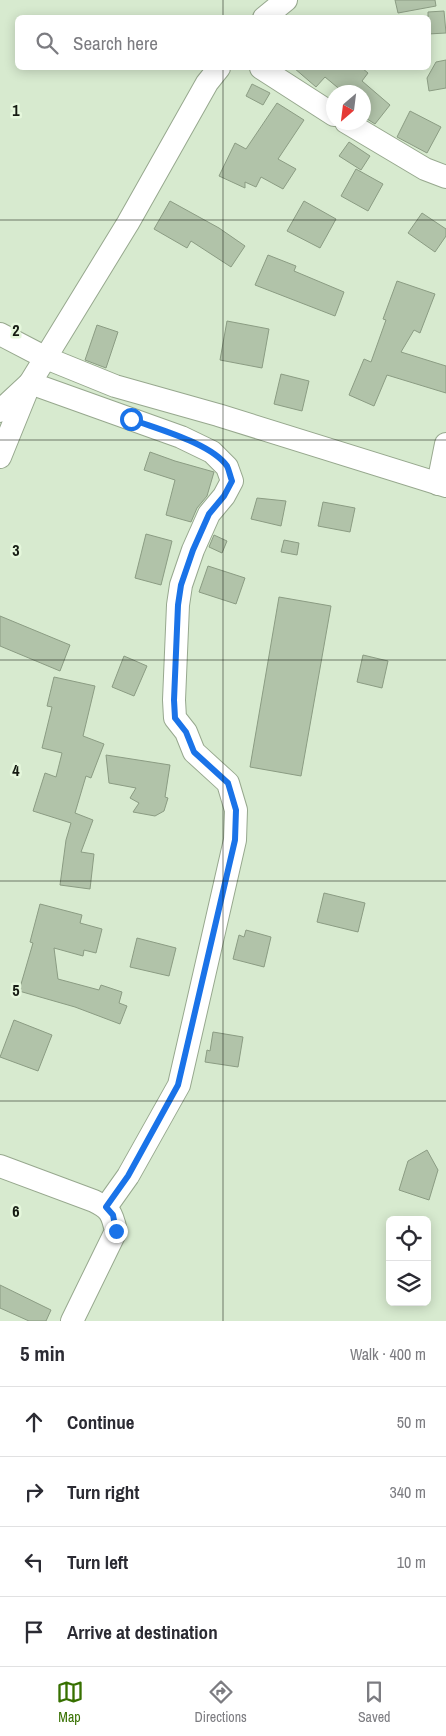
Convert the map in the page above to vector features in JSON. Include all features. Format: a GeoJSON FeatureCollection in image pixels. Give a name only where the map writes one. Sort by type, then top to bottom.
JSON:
{"type":"FeatureCollection","features":[{"type":"Feature","properties":{"kind":"street"},"geometry":{"type":"LineString","coordinates":[[268,15],[286,0]]}},
{"type":"Feature","properties":{"kind":"street"},"geometry":{"type":"LineString","coordinates":[[0,457],[30,383],[128,223],[207,83],[217,70]]}},
{"type":"Feature","properties":{"kind":"street"},"geometry":{"type":"LineString","coordinates":[[264,70],[326,111]]}},
{"type":"Feature","properties":{"kind":"street"},"geometry":{"type":"LineString","coordinates":[[359,130],[425,169],[446,178]]}},
{"type":"Feature","properties":{"kind":"street"},"geometry":{"type":"LineString","coordinates":[[0,334],[46,358],[115,386],[218,415],[442,485],[446,444]]}},
{"type":"Feature","properties":{"kind":"street"},"geometry":{"type":"LineString","coordinates":[[0,411],[30,383]]}},
{"type":"Feature","properties":{"kind":"street"},"geometry":{"type":"LineString","coordinates":[[30,383],[181,437],[212,452],[227,467],[232,481],[224,496],[209,514],[193,550],[181,585],[178,605],[174,700],[175,718],[186,732],[194,752],[228,783],[236,810],[235,840],[178,1085],[128,1176],[106,1207]]}},
{"type":"Feature","properties":{"kind":"street"},"geometry":{"type":"LineString","coordinates":[[0,1166],[94,1201],[106,1207],[113,1215],[116,1231],[72,1321]]}},
{"type":"Feature","properties":{"kind":"building"},"geometry":{"type":"Polygon","coordinates":[[[395,0],[435,0],[436,6],[398,13],[395,0]]]}},
{"type":"Feature","properties":{"kind":"building"},"geometry":{"type":"Polygon","coordinates":[[[444,11],[446,33],[431,34],[431,15],[428,15],[428,12],[444,11]]]}},
{"type":"Feature","properties":{"kind":"building"},"geometry":{"type":"Polygon","coordinates":[[[446,60],[446,88],[429,91],[427,78],[436,62],[446,60]]]}},
{"type":"Feature","properties":{"kind":"building"},"geometry":{"type":"Polygon","coordinates":[[[296,70],[364,70],[368,73],[362,81],[367,85],[335,85],[325,77],[316,87],[296,70]]]}},
{"type":"Feature","properties":{"kind":"building"},"geometry":{"type":"Polygon","coordinates":[[[252,84],[270,93],[263,105],[246,96],[252,84]]]}},
{"type":"Feature","properties":{"kind":"building"},"geometry":{"type":"Polygon","coordinates":[[[371,89],[390,105],[375,124],[371,121],[371,89]]]}},
{"type":"Feature","properties":{"kind":"building"},"geometry":{"type":"Polygon","coordinates":[[[277,103],[304,120],[278,159],[296,169],[283,189],[261,177],[256,187],[245,182],[245,188],[219,176],[235,143],[246,149],[277,103]]]}},
{"type":"Feature","properties":{"kind":"building"},"geometry":{"type":"Polygon","coordinates":[[[410,111],[441,127],[427,153],[397,137],[410,111]]]}},
{"type":"Feature","properties":{"kind":"building"},"geometry":{"type":"Polygon","coordinates":[[[349,142],[370,156],[361,170],[339,156],[349,142]]]}},
{"type":"Feature","properties":{"kind":"building"},"geometry":{"type":"Polygon","coordinates":[[[356,169],[383,184],[368,211],[341,196],[356,169]]]}},
{"type":"Feature","properties":{"kind":"building"},"geometry":{"type":"Polygon","coordinates":[[[170,201],[219,228],[245,246],[231,267],[191,241],[187,248],[154,229],[170,201]]]}},
{"type":"Feature","properties":{"kind":"building"},"geometry":{"type":"Polygon","coordinates":[[[304,201],[336,219],[320,248],[287,231],[304,201]]]}},
{"type":"Feature","properties":{"kind":"building"},"geometry":{"type":"Polygon","coordinates":[[[422,213],[446,229],[446,236],[435,252],[408,233],[422,213]]]}},
{"type":"Feature","properties":{"kind":"building"},"geometry":{"type":"Polygon","coordinates":[[[268,255],[296,266],[294,271],[344,292],[335,316],[255,285],[268,255]]]}},
{"type":"Feature","properties":{"kind":"building"},"geometry":{"type":"Polygon","coordinates":[[[397,281],[435,294],[420,333],[414,330],[401,352],[446,366],[446,393],[387,375],[374,406],[349,395],[364,359],[371,362],[386,320],[383,319],[397,281]]]}},
{"type":"Feature","properties":{"kind":"building"},"geometry":{"type":"Polygon","coordinates":[[[227,321],[269,329],[262,368],[220,360],[227,321]]]}},
{"type":"Feature","properties":{"kind":"building"},"geometry":{"type":"Polygon","coordinates":[[[97,325],[118,332],[106,368],[85,360],[97,325]]]}},
{"type":"Feature","properties":{"kind":"building"},"geometry":{"type":"Polygon","coordinates":[[[281,374],[309,381],[302,411],[274,404],[281,374]]]}},
{"type":"Feature","properties":{"kind":"building"},"geometry":{"type":"Polygon","coordinates":[[[150,452],[214,472],[207,496],[197,508],[191,522],[166,515],[175,480],[144,470],[150,452]]]}},
{"type":"Feature","properties":{"kind":"building"},"geometry":{"type":"Polygon","coordinates":[[[257,498],[286,501],[281,526],[251,519],[257,498]]]}},
{"type":"Feature","properties":{"kind":"building"},"geometry":{"type":"Polygon","coordinates":[[[323,502],[355,508],[350,532],[318,526],[323,502]]]}},
{"type":"Feature","properties":{"kind":"building"},"geometry":{"type":"Polygon","coordinates":[[[146,534],[172,541],[161,585],[135,578],[146,534]]]}},
{"type":"Feature","properties":{"kind":"building"},"geometry":{"type":"Polygon","coordinates":[[[214,535],[227,541],[222,553],[209,547],[214,535]]]}},
{"type":"Feature","properties":{"kind":"building"},"geometry":{"type":"Polygon","coordinates":[[[284,540],[299,543],[297,555],[281,552],[284,540]]]}},
{"type":"Feature","properties":{"kind":"building"},"geometry":{"type":"Polygon","coordinates":[[[208,566],[245,578],[236,604],[199,592],[208,566]]]}},
{"type":"Feature","properties":{"kind":"building"},"geometry":{"type":"Polygon","coordinates":[[[279,597],[331,606],[301,776],[250,767],[279,597]]]}},
{"type":"Feature","properties":{"kind":"building"},"geometry":{"type":"Polygon","coordinates":[[[0,616],[70,645],[60,671],[0,646],[0,616]]]}},
{"type":"Feature","properties":{"kind":"building"},"geometry":{"type":"Polygon","coordinates":[[[363,655],[388,661],[382,688],[357,682],[363,655]]]}},
{"type":"Feature","properties":{"kind":"building"},"geometry":{"type":"Polygon","coordinates":[[[124,656],[147,666],[134,696],[112,687],[124,656]]]}},
{"type":"Feature","properties":{"kind":"building"},"geometry":{"type":"Polygon","coordinates":[[[54,677],[95,686],[83,736],[104,744],[91,778],[86,776],[75,813],[93,820],[81,852],[94,854],[90,889],[60,885],[66,840],[71,823],[33,811],[45,773],[56,777],[62,753],[42,748],[52,707],[47,706],[54,677]]]}},
{"type":"Feature","properties":{"kind":"building"},"geometry":{"type":"Polygon","coordinates":[[[106,755],[170,765],[165,797],[168,798],[164,811],[155,816],[133,812],[139,803],[130,798],[136,788],[109,783],[106,755]]]}},
{"type":"Feature","properties":{"kind":"building"},"geometry":{"type":"Polygon","coordinates":[[[324,893],[365,903],[358,932],[317,922],[324,893]]]}},
{"type":"Feature","properties":{"kind":"building"},"geometry":{"type":"Polygon","coordinates":[[[40,904],[82,915],[80,923],[102,929],[96,953],[84,950],[83,956],[54,948],[58,979],[99,990],[101,985],[122,992],[119,1003],[127,1006],[120,1024],[75,1007],[19,991],[33,943],[30,942],[40,904]]]}},
{"type":"Feature","properties":{"kind":"building"},"geometry":{"type":"Polygon","coordinates":[[[246,930],[271,937],[264,967],[233,959],[239,935],[244,937],[246,930]]]}},
{"type":"Feature","properties":{"kind":"building"},"geometry":{"type":"Polygon","coordinates":[[[137,938],[176,948],[169,976],[130,967],[137,938]]]}},
{"type":"Feature","properties":{"kind":"building"},"geometry":{"type":"Polygon","coordinates":[[[14,1020],[52,1035],[38,1071],[0,1057],[14,1020]]]}},
{"type":"Feature","properties":{"kind":"building"},"geometry":{"type":"Polygon","coordinates":[[[213,1032],[243,1037],[238,1067],[205,1062],[207,1050],[210,1051],[213,1032]]]}},
{"type":"Feature","properties":{"kind":"building"},"geometry":{"type":"Polygon","coordinates":[[[427,1150],[438,1170],[429,1200],[399,1190],[408,1161],[427,1150]]]}},
{"type":"Feature","properties":{"kind":"building"},"geometry":{"type":"Polygon","coordinates":[[[0,1285],[51,1310],[46,1321],[29,1321],[0,1308],[0,1285]]]}},
{"type":"Feature","properties":{"kind":"route"},"geometry":{"type":"LineString","coordinates":[[116,1231],[113,1215],[106,1207],[128,1176],[178,1085],[235,840],[236,810],[228,783],[194,752],[186,732],[175,718],[174,700],[178,605],[181,585],[193,550],[209,514],[224,496],[232,481],[227,467],[212,452],[181,437],[131,419]]}}]}
